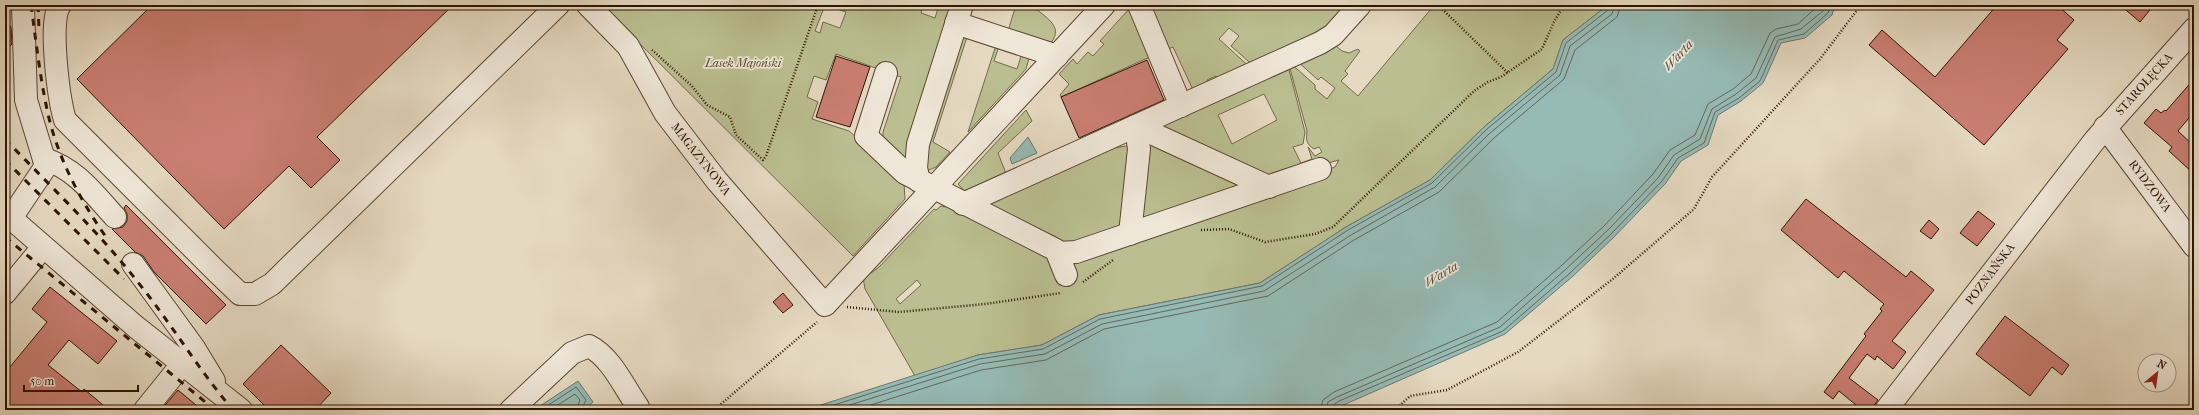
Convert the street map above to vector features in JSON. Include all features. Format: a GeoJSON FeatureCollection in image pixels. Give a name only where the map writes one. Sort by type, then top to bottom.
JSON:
{"type":"FeatureCollection","features":[{"type":"Feature","properties":{"kind":"street"},"geometry":{"type":"LineString","coordinates":[[23,5],[26,100],[46,166],[8,216],[136,327],[241,410]]}},
{"type":"Feature","properties":{"kind":"street"},"geometry":{"type":"LineString","coordinates":[[60,5],[54,27],[60,104],[65,120],[240,294],[255,294],[272,284],[558,5]]}},
{"type":"Feature","properties":{"kind":"street","name":"MAGAZYNOWA"},"geometry":{"type":"LineString","coordinates":[[588,5],[628,46],[665,113],[717,181],[825,305]]}},
{"type":"Feature","properties":{"kind":"street"},"geometry":{"type":"LineString","coordinates":[[825,305],[926,185],[1057,56],[1104,5]]}},
{"type":"Feature","properties":{"kind":"street"},"geometry":{"type":"LineString","coordinates":[[1139,5],[1181,106]]}},
{"type":"Feature","properties":{"kind":"street"},"geometry":{"type":"LineString","coordinates":[[963,204],[1328,39],[1360,5]]}},
{"type":"Feature","properties":{"kind":"street"},"geometry":{"type":"LineString","coordinates":[[926,185],[916,168],[918,144],[959,14],[1057,56]]}},
{"type":"Feature","properties":{"kind":"street","name":"STAROŁĘCKA"},"geometry":{"type":"LineString","coordinates":[[2100,133],[2194,29]]}},
{"type":"Feature","properties":{"kind":"street"},"geometry":{"type":"LineString","coordinates":[[886,73],[866,136],[905,173],[963,204],[1041,242],[1058,253],[1076,252],[1320,169]]}},
{"type":"Feature","properties":{"kind":"street"},"geometry":{"type":"LineString","coordinates":[[1136,126],[1269,187]]}},
{"type":"Feature","properties":{"kind":"street"},"geometry":{"type":"LineString","coordinates":[[1130,234],[1139,149],[1136,126]]}},
{"type":"Feature","properties":{"kind":"street","name":"RYDZOWA"},"geometry":{"type":"LineString","coordinates":[[2100,133],[2194,246]]}},
{"type":"Feature","properties":{"kind":"street","name":"POZNAŃSKA"},"geometry":{"type":"LineString","coordinates":[[1886,410],[2100,133]]}},
{"type":"Feature","properties":{"kind":"street"},"geometry":{"type":"LineString","coordinates":[[44,159],[54,162],[67,169],[83,182],[115,217]]}},
{"type":"Feature","properties":{"kind":"street"},"geometry":{"type":"LineString","coordinates":[[5,293],[43,247]]}},
{"type":"Feature","properties":{"kind":"street"},"geometry":{"type":"LineString","coordinates":[[1058,253],[1066,275]]}},
{"type":"Feature","properties":{"kind":"street"},"geometry":{"type":"LineString","coordinates":[[133,264],[194,348],[222,394]]}},
{"type":"Feature","properties":{"kind":"street"},"geometry":{"type":"LineString","coordinates":[[511,410],[572,353],[589,346],[597,350],[617,374],[638,407]]}},
{"type":"Feature","properties":{"kind":"street"},"geometry":{"type":"LineString","coordinates":[[145,410],[183,363]]}},
{"type":"Feature","properties":{"kind":"path"},"geometry":{"type":"LineString","coordinates":[[646,45],[692,86],[707,105],[730,117],[736,135],[763,160],[766,156],[818,5]]}},
{"type":"Feature","properties":{"kind":"path"},"geometry":{"type":"LineString","coordinates":[[1438,5],[1508,73]]}},
{"type":"Feature","properties":{"kind":"path"},"geometry":{"type":"LineString","coordinates":[[1395,410],[1410,396],[1447,390],[1518,352],[1614,278],[1694,209],[1712,177],[1820,59],[1861,5]]}},
{"type":"Feature","properties":{"kind":"path"},"geometry":{"type":"LineString","coordinates":[[714,410],[806,333],[817,322],[825,305]]}},
{"type":"Feature","properties":{"kind":"green space","name":"Lasek Majoński"},"geometry":{"type":"Polygon","coordinates":[[[601,5],[825,5],[923,5],[921,13],[935,18],[939,5],[958,5],[911,170],[883,140],[883,132],[901,77],[836,54],[826,80],[814,76],[807,97],[818,102],[812,119],[849,131],[900,175],[904,184],[905,199],[853,256],[601,5]],[[825,5],[815,31],[820,33],[823,22],[840,28],[846,12],[825,5]]]}},
{"type":"Feature","properties":{"kind":"green space"},"geometry":{"type":"Polygon","coordinates":[[[1016,5],[1037,5],[1035,8],[1053,24],[1055,34],[1054,39],[1049,45],[1008,31],[1016,5]]]}},
{"type":"Feature","properties":{"kind":"green space"},"geometry":{"type":"Polygon","coordinates":[[[1147,5],[1348,5],[1337,26],[1256,68],[1231,46],[1239,36],[1229,28],[1219,39],[1253,70],[1221,84],[1216,76],[1207,80],[1211,89],[1194,92],[1173,47],[1166,50],[1147,5]]]}},
{"type":"Feature","properties":{"kind":"green space"},"geometry":{"type":"Polygon","coordinates":[[[1428,5],[1608,5],[1563,40],[1553,69],[1484,127],[1430,180],[1346,227],[1260,283],[1099,315],[1042,345],[978,355],[915,376],[865,289],[863,277],[867,269],[871,273],[879,267],[934,209],[936,210],[941,206],[945,207],[948,205],[1066,259],[1230,206],[1335,167],[1339,160],[1265,180],[1160,126],[1287,62],[1305,132],[1303,144],[1293,147],[1301,163],[1312,159],[1308,147],[1315,156],[1322,152],[1319,147],[1314,149],[1307,142],[1307,131],[1288,61],[1315,85],[1315,89],[1327,99],[1335,88],[1321,77],[1318,80],[1295,59],[1336,46],[1342,51],[1349,53],[1358,49],[1360,51],[1345,71],[1348,74],[1341,81],[1358,96],[1431,9],[1428,5]],[[1264,94],[1218,115],[1232,144],[1277,120],[1264,94]],[[917,280],[896,299],[900,304],[921,285],[917,280]]]}},
{"type":"Feature","properties":{"kind":"green space"},"geometry":{"type":"Polygon","coordinates":[[[1130,8],[1152,56],[1061,97],[1060,95],[1069,84],[1059,74],[1073,59],[1077,64],[1088,52],[1093,56],[1104,44],[1100,41],[1130,8]]]}},
{"type":"Feature","properties":{"kind":"green space"},"geometry":{"type":"Polygon","coordinates":[[[958,30],[967,37],[933,142],[950,152],[936,167],[927,171],[922,142],[958,30]]]}},
{"type":"Feature","properties":{"kind":"green space"},"geometry":{"type":"Polygon","coordinates":[[[997,42],[1000,43],[994,61],[1017,69],[1022,53],[1029,58],[1026,69],[968,132],[997,42]]]}},
{"type":"Feature","properties":{"kind":"green space"},"geometry":{"type":"Polygon","coordinates":[[[1026,110],[1032,121],[998,153],[1007,176],[967,194],[958,184],[1026,110]]]}},
{"type":"Feature","properties":{"kind":"green space"},"geometry":{"type":"Polygon","coordinates":[[[1156,140],[1262,187],[1137,220],[1144,145],[1156,140]]]}},
{"type":"Feature","properties":{"kind":"green space"},"geometry":{"type":"Polygon","coordinates":[[[1126,146],[1131,149],[1127,229],[1074,248],[971,205],[1114,148],[1126,146]]]}},
{"type":"Feature","properties":{"kind":"water","name":"Warta"},"geometry":{"type":"Polygon","coordinates":[[[1608,5],[1835,5],[1832,15],[1805,38],[1781,43],[1763,83],[1741,101],[1718,115],[1708,145],[1681,161],[1665,184],[1614,237],[1573,276],[1505,334],[1332,410],[805,410],[978,355],[1042,345],[1099,315],[1260,283],[1346,227],[1430,180],[1484,127],[1553,69],[1563,40],[1608,5]]]}},
{"type":"Feature","properties":{"kind":"water"},"geometry":{"type":"Polygon","coordinates":[[[1028,137],[1037,153],[1012,164],[1010,158],[1028,137]]]}},
{"type":"Feature","properties":{"kind":"water"},"geometry":{"type":"Polygon","coordinates":[[[578,381],[593,402],[583,410],[534,410],[578,381]]]}},
{"type":"Feature","properties":{"kind":"building"},"geometry":{"type":"Polygon","coordinates":[[[152,5],[453,5],[317,137],[340,160],[311,188],[289,166],[224,229],[77,79],[152,5]]]}},
{"type":"Feature","properties":{"kind":"building"},"geometry":{"type":"Polygon","coordinates":[[[1997,5],[2057,5],[2074,20],[2057,40],[2068,49],[1984,145],[1869,45],[1882,30],[1935,77],[1997,5]]]}},
{"type":"Feature","properties":{"kind":"building"},"geometry":{"type":"Polygon","coordinates":[[[2120,5],[2154,5],[2140,22],[2120,5]]]}},
{"type":"Feature","properties":{"kind":"building"},"geometry":{"type":"Polygon","coordinates":[[[5,21],[11,27],[12,44],[5,51],[5,21]]]}},
{"type":"Feature","properties":{"kind":"building"},"geometry":{"type":"Polygon","coordinates":[[[836,56],[870,67],[850,127],[816,117],[836,56]]]}},
{"type":"Feature","properties":{"kind":"building"},"geometry":{"type":"Polygon","coordinates":[[[1147,60],[1164,100],[1079,138],[1061,97],[1147,60]]]}},
{"type":"Feature","properties":{"kind":"building"},"geometry":{"type":"Polygon","coordinates":[[[2194,79],[2194,112],[2178,131],[2194,146],[2194,174],[2169,151],[2172,147],[2144,123],[2156,109],[2161,113],[2165,110],[2166,111],[2194,79]]]}},
{"type":"Feature","properties":{"kind":"building"},"geometry":{"type":"Polygon","coordinates":[[[1806,199],[1906,277],[1911,271],[1934,290],[1892,341],[1906,352],[1893,369],[1877,356],[1875,360],[1867,354],[1849,378],[1878,400],[1871,410],[1862,410],[1839,391],[1833,399],[1824,392],[1866,336],[1864,334],[1882,311],[1880,309],[1884,304],[1844,271],[1838,278],[1781,230],[1806,199]]]}},
{"type":"Feature","properties":{"kind":"building"},"geometry":{"type":"Polygon","coordinates":[[[126,205],[226,305],[206,324],[154,272],[143,256],[135,252],[112,229],[123,227],[127,221],[127,214],[124,208],[126,205]]]}},
{"type":"Feature","properties":{"kind":"building"},"geometry":{"type":"Polygon","coordinates":[[[1978,211],[1995,224],[1977,246],[1960,233],[1978,211]]]}},
{"type":"Feature","properties":{"kind":"building"},"geometry":{"type":"Polygon","coordinates":[[[1929,220],[1939,229],[1931,239],[1920,231],[1929,220]]]}},
{"type":"Feature","properties":{"kind":"building"},"geometry":{"type":"Polygon","coordinates":[[[50,287],[117,341],[98,364],[69,340],[48,365],[82,392],[84,389],[109,410],[5,410],[5,373],[47,322],[32,309],[50,287]]]}},
{"type":"Feature","properties":{"kind":"building"},"geometry":{"type":"Polygon","coordinates":[[[783,293],[793,305],[783,313],[773,302],[783,293]]]}},
{"type":"Feature","properties":{"kind":"building"},"geometry":{"type":"Polygon","coordinates":[[[2005,316],[2069,365],[2062,375],[2052,367],[2030,396],[1976,354],[2005,316]]]}},
{"type":"Feature","properties":{"kind":"building"},"geometry":{"type":"Polygon","coordinates":[[[281,345],[331,393],[315,410],[269,410],[243,384],[281,345]]]}},
{"type":"Feature","properties":{"kind":"building"},"geometry":{"type":"Polygon","coordinates":[[[178,390],[202,410],[161,410],[178,390]]]}},
{"type":"Feature","properties":{"kind":"railway"},"geometry":{"type":"LineString","coordinates":[[31,5],[38,60],[52,130],[71,178],[87,208],[106,237]]}},
{"type":"Feature","properties":{"kind":"railway"},"geometry":{"type":"LineString","coordinates":[[38,5],[39,30]]}},
{"type":"Feature","properties":{"kind":"railway"},"geometry":{"type":"LineString","coordinates":[[5,139],[90,226],[122,262],[233,410]]}},
{"type":"Feature","properties":{"kind":"railway"},"geometry":{"type":"LineString","coordinates":[[5,160],[124,279]]}},
{"type":"Feature","properties":{"kind":"railway"},"geometry":{"type":"LineString","coordinates":[[5,237],[215,410]]}}]}
